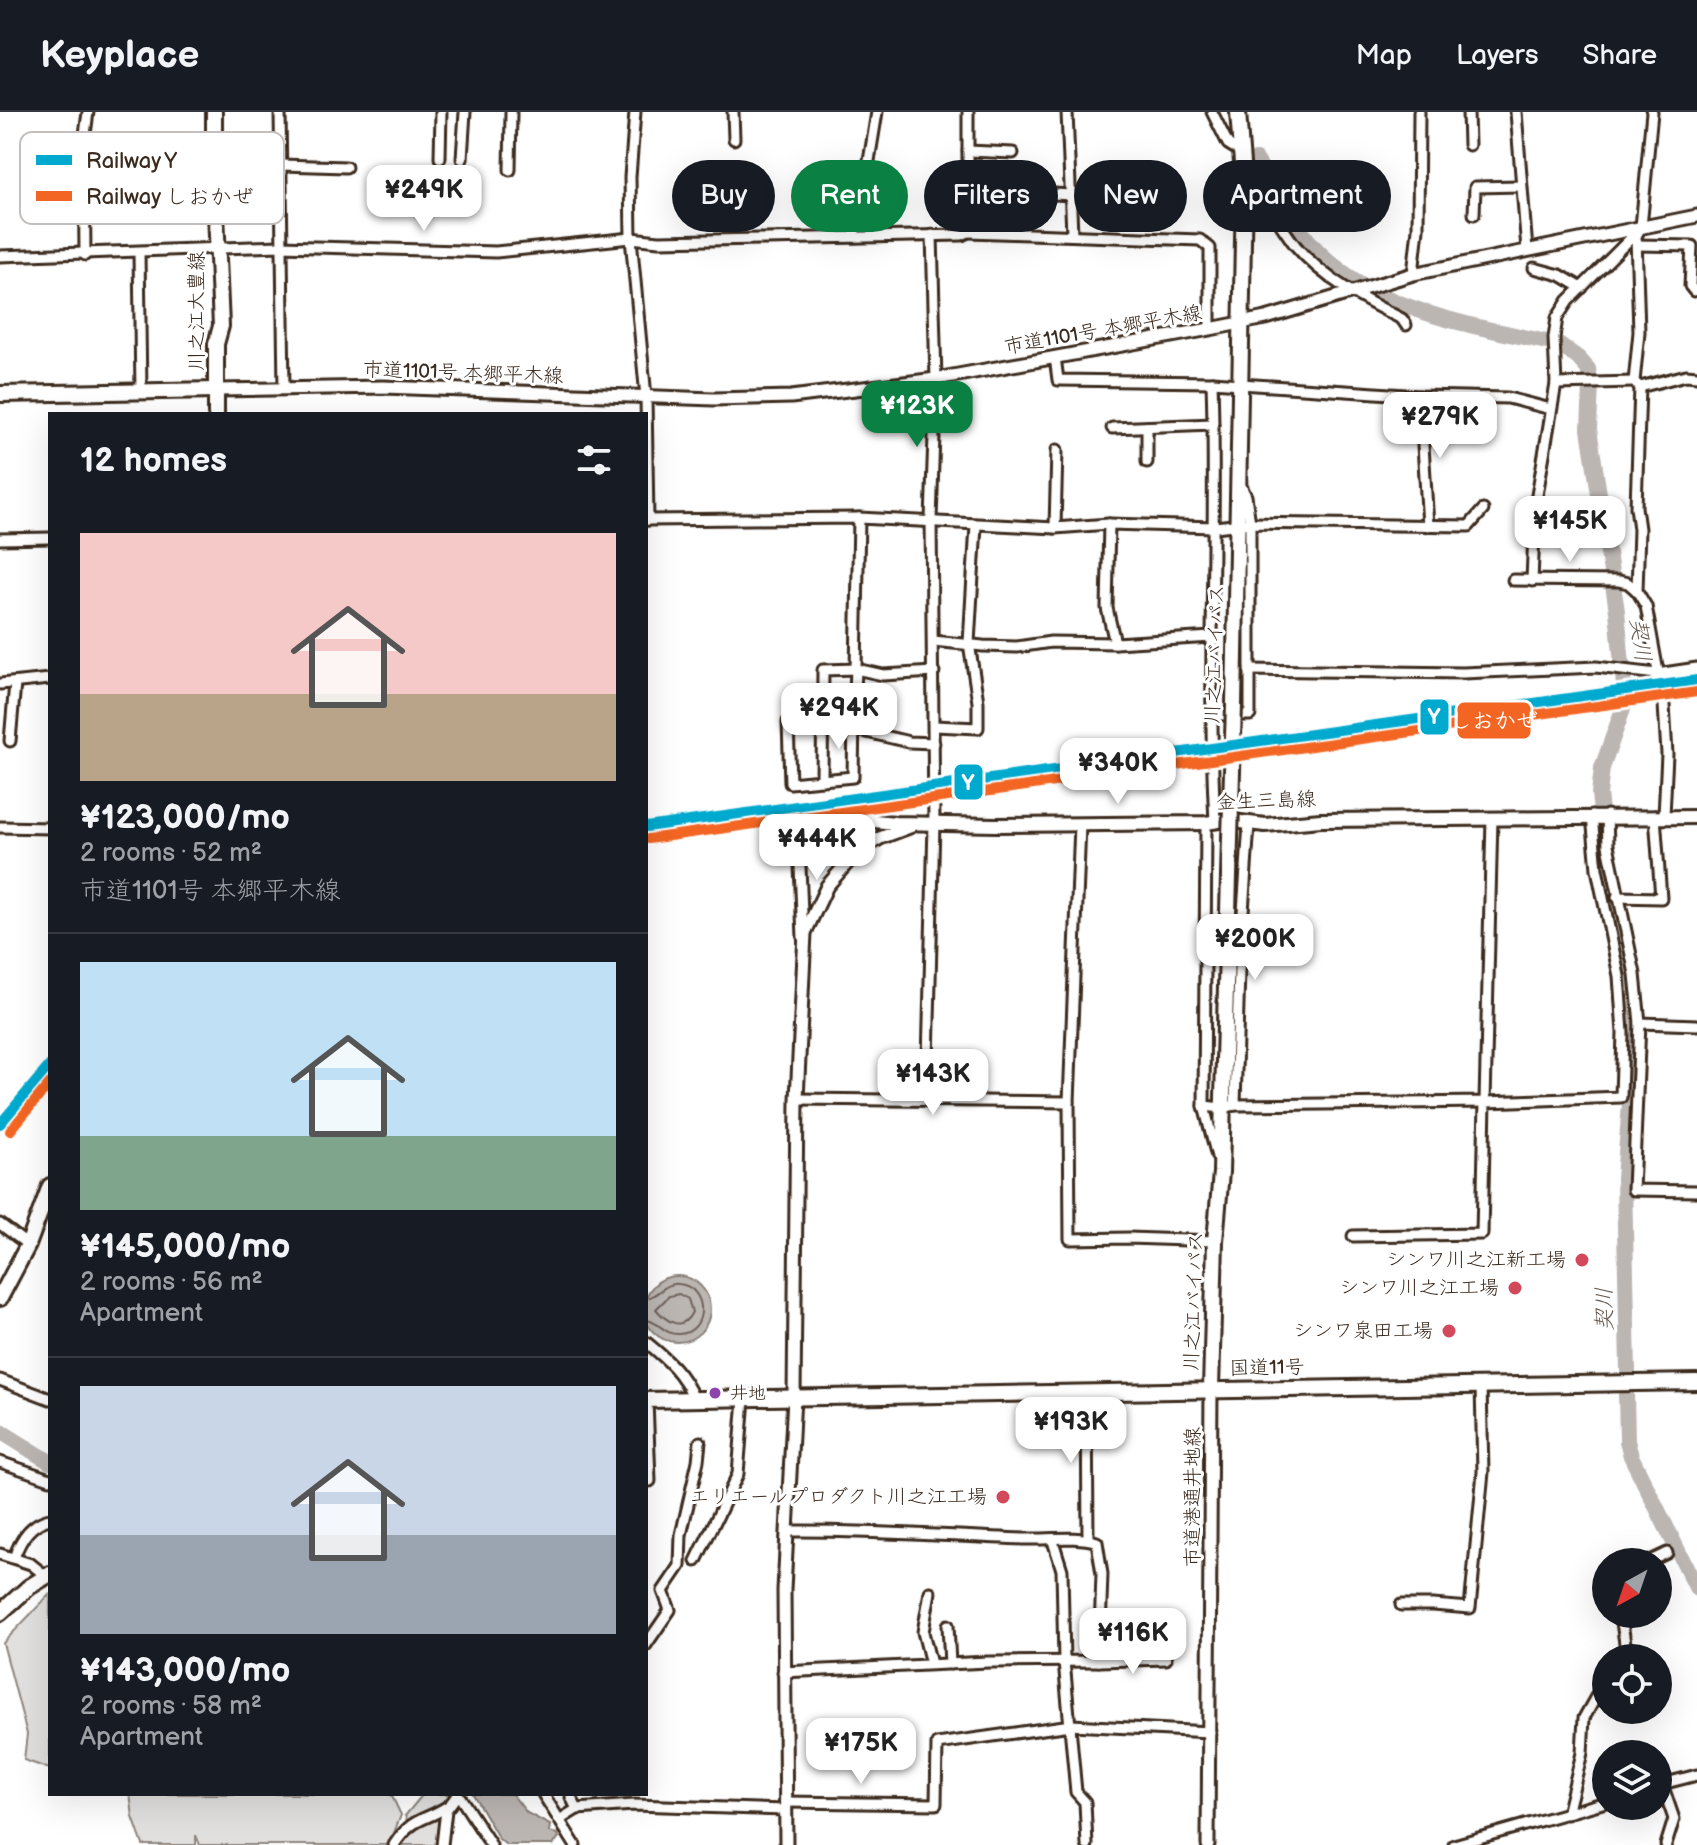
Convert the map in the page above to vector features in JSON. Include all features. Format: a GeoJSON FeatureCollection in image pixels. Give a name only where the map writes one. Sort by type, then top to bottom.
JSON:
{"type":"FeatureCollection","features":[{"type":"Feature","properties":{"kind":"main road","name":"川之江バイパス"},"geometry":{"type":"LineString","coordinates":[[1238,112],[1242,160]]}},
{"type":"Feature","properties":{"kind":"main road","name":"川之江大豊線"},"geometry":{"type":"LineString","coordinates":[[216,412],[216,344],[221,326],[217,224]]}},
{"type":"Feature","properties":{"kind":"main road","name":"川之江バイパス"},"geometry":{"type":"LineString","coordinates":[[1211,1389],[1215,1241],[1229,1106],[1230,838],[1244,523],[1239,481],[1243,232]]}},
{"type":"Feature","properties":{"kind":"main road"},"geometry":{"type":"LineString","coordinates":[[0,394],[217,390]]}},
{"type":"Feature","properties":{"kind":"main road","name":"金生三島線"},"geometry":{"type":"LineString","coordinates":[[648,837],[802,817],[865,822],[1080,825],[1697,817]]}},
{"type":"Feature","properties":{"kind":"main road"},"geometry":{"type":"LineString","coordinates":[[2,1289],[28,1245],[48,1191]]}},
{"type":"Feature","properties":{"kind":"main road","name":"国道11号"},"geometry":{"type":"LineString","coordinates":[[648,1400],[1697,1382]]}},
{"type":"Feature","properties":{"kind":"main road"},"geometry":{"type":"LineString","coordinates":[[0,1613],[48,1575]]}},
{"type":"Feature","properties":{"kind":"street"},"geometry":{"type":"LineString","coordinates":[[85,132],[88,112]]}},
{"type":"Feature","properties":{"kind":"street"},"geometry":{"type":"LineString","coordinates":[[280,112],[280,132]]}},
{"type":"Feature","properties":{"kind":"street"},"geometry":{"type":"LineString","coordinates":[[440,158],[441,112]]}},
{"type":"Feature","properties":{"kind":"street"},"geometry":{"type":"LineString","coordinates":[[462,159],[465,112]]}},
{"type":"Feature","properties":{"kind":"street"},"geometry":{"type":"LineString","coordinates":[[510,170],[511,112]]}},
{"type":"Feature","properties":{"kind":"street"},"geometry":{"type":"LineString","coordinates":[[635,112],[630,177],[631,238],[646,412]]}},
{"type":"Feature","properties":{"kind":"street"},"geometry":{"type":"LineString","coordinates":[[733,112],[734,139]]}},
{"type":"Feature","properties":{"kind":"street"},"geometry":{"type":"LineString","coordinates":[[855,237],[854,194],[869,161],[877,112]]}},
{"type":"Feature","properties":{"kind":"street"},"geometry":{"type":"LineString","coordinates":[[968,112],[968,160]]}},
{"type":"Feature","properties":{"kind":"street"},"geometry":{"type":"LineString","coordinates":[[1067,112],[1072,234]]}},
{"type":"Feature","properties":{"kind":"street"},"geometry":{"type":"LineString","coordinates":[[1212,112],[1228,144],[1241,152]]}},
{"type":"Feature","properties":{"kind":"street"},"geometry":{"type":"LineString","coordinates":[[1413,274],[1418,229],[1419,112]]}},
{"type":"Feature","properties":{"kind":"street"},"geometry":{"type":"LineString","coordinates":[[1468,112],[1469,145]]}},
{"type":"Feature","properties":{"kind":"street"},"geometry":{"type":"LineString","coordinates":[[1516,112],[1527,250]]}},
{"type":"Feature","properties":{"kind":"street"},"geometry":{"type":"LineString","coordinates":[[1637,591],[1639,332],[1636,236],[1641,227],[1652,112]]}},
{"type":"Feature","properties":{"kind":"street"},"geometry":{"type":"LineString","coordinates":[[968,151],[1013,153]]}},
{"type":"Feature","properties":{"kind":"street"},"geometry":{"type":"LineString","coordinates":[[284,165],[346,167]]}},
{"type":"Feature","properties":{"kind":"street"},"geometry":{"type":"LineString","coordinates":[[1474,214],[1475,187],[1521,186]]}},
{"type":"Feature","properties":{"kind":"street"},"geometry":{"type":"LineString","coordinates":[[1058,194],[1070,195]]}},
{"type":"Feature","properties":{"kind":"street","name":"市道1101号 本郷平木線"},"geometry":{"type":"LineString","coordinates":[[217,390],[383,387],[714,399],[791,397],[936,379],[1242,323],[1413,274],[1697,216]]}},
{"type":"Feature","properties":{"kind":"street"},"geometry":{"type":"LineString","coordinates":[[85,224],[85,255]]}},
{"type":"Feature","properties":{"kind":"street"},"geometry":{"type":"LineString","coordinates":[[280,224],[284,388]]}},
{"type":"Feature","properties":{"kind":"street"},"geometry":{"type":"LineString","coordinates":[[1532,581],[1535,507],[1556,384],[1554,338],[1557,318],[1562,309],[1641,227]]}},
{"type":"Feature","properties":{"kind":"street"},"geometry":{"type":"LineString","coordinates":[[0,256],[280,246],[496,252],[631,238],[659,241],[962,235],[968,232],[1200,240],[1210,248],[1210,329]]}},
{"type":"Feature","properties":{"kind":"street"},"geometry":{"type":"LineString","coordinates":[[1286,232],[1310,261],[1350,292],[1402,319],[1406,325]]}},
{"type":"Feature","properties":{"kind":"street"},"geometry":{"type":"LineString","coordinates":[[927,1101],[930,823],[934,743],[931,520],[936,379],[932,235]]}},
{"type":"Feature","properties":{"kind":"street"},"geometry":{"type":"LineString","coordinates":[[1637,245],[1692,246],[1690,286],[1694,291]]}},
{"type":"Feature","properties":{"kind":"street"},"geometry":{"type":"LineString","coordinates":[[139,253],[141,392]]}},
{"type":"Feature","properties":{"kind":"street"},"geometry":{"type":"LineString","coordinates":[[1534,268],[1560,275],[1582,288]]}},
{"type":"Feature","properties":{"kind":"street"},"geometry":{"type":"LineString","coordinates":[[1055,357],[1058,380],[1241,383],[1420,396],[1508,398],[1551,409]]}},
{"type":"Feature","properties":{"kind":"street"},"geometry":{"type":"LineString","coordinates":[[1556,384],[1645,384],[1686,375],[1697,376]]}},
{"type":"Feature","properties":{"kind":"street"},"geometry":{"type":"LineString","coordinates":[[1212,382],[1215,527],[1204,1106],[1221,1172]]}},
{"type":"Feature","properties":{"kind":"street"},"geometry":{"type":"LineString","coordinates":[[1420,396],[1428,526]]}},
{"type":"Feature","properties":{"kind":"street"},"geometry":{"type":"LineString","coordinates":[[1112,428],[1213,424]]}},
{"type":"Feature","properties":{"kind":"street"},"geometry":{"type":"LineString","coordinates":[[1147,427],[1147,462]]}},
{"type":"Feature","properties":{"kind":"street"},"geometry":{"type":"LineString","coordinates":[[1055,528],[1057,450]]}},
{"type":"Feature","properties":{"kind":"street"},"geometry":{"type":"LineString","coordinates":[[648,520],[859,518],[1055,528],[1109,524],[1215,527],[1244,523],[1469,526],[1483,510]]}},
{"type":"Feature","properties":{"kind":"street"},"geometry":{"type":"LineString","coordinates":[[854,715],[788,722],[790,783],[853,777],[859,518]]}},
{"type":"Feature","properties":{"kind":"street"},"geometry":{"type":"LineString","coordinates":[[1212,715],[1250,715],[1244,523]]}},
{"type":"Feature","properties":{"kind":"street"},"geometry":{"type":"LineString","coordinates":[[1109,524],[1107,608],[1115,643]]}},
{"type":"Feature","properties":{"kind":"street"},"geometry":{"type":"LineString","coordinates":[[934,726],[978,728],[978,702],[969,643],[976,525]]}},
{"type":"Feature","properties":{"kind":"street"},"geometry":{"type":"LineString","coordinates":[[0,539],[48,538]]}},
{"type":"Feature","properties":{"kind":"street"},"geometry":{"type":"LineString","coordinates":[[1513,580],[1628,583],[1646,606],[1664,705],[1667,754],[1660,816],[1661,898],[1617,897]]}},
{"type":"Feature","properties":{"kind":"street"},"geometry":{"type":"LineString","coordinates":[[933,641],[1017,647],[1051,642],[1115,643],[1212,637]]}},
{"type":"Feature","properties":{"kind":"street"},"geometry":{"type":"LineString","coordinates":[[1249,670],[1463,673],[1596,667],[1657,674],[1697,668]]}},
{"type":"Feature","properties":{"kind":"street"},"geometry":{"type":"LineString","coordinates":[[822,780],[823,670],[856,669],[883,675],[934,672]]}},
{"type":"Feature","properties":{"kind":"street"},"geometry":{"type":"LineString","coordinates":[[0,684],[48,679]]}},
{"type":"Feature","properties":{"kind":"street"},"geometry":{"type":"LineString","coordinates":[[10,741],[15,683]]}},
{"type":"Feature","properties":{"kind":"street"},"geometry":{"type":"LineString","coordinates":[[854,729],[909,742],[934,743]]}},
{"type":"Feature","properties":{"kind":"street"},"geometry":{"type":"LineString","coordinates":[[1204,1106],[1621,1097],[1623,1033],[1619,976],[1597,869],[1599,816]]}},
{"type":"Feature","properties":{"kind":"street"},"geometry":{"type":"LineString","coordinates":[[1599,816],[1635,974],[1640,1023],[1633,1190],[1697,1191]]}},
{"type":"Feature","properties":{"kind":"street"},"geometry":{"type":"LineString","coordinates":[[786,1845],[783,1672],[794,1397],[797,1099],[803,950],[802,817]]}},
{"type":"Feature","properties":{"kind":"street"},"geometry":{"type":"LineString","coordinates":[[839,818],[858,830],[856,853]]}},
{"type":"Feature","properties":{"kind":"street"},"geometry":{"type":"LineString","coordinates":[[1353,1236],[1482,1234],[1492,818]]}},
{"type":"Feature","properties":{"kind":"street"},"geometry":{"type":"LineString","coordinates":[[865,822],[872,829],[871,843]]}},
{"type":"Feature","properties":{"kind":"street"},"geometry":{"type":"LineString","coordinates":[[803,950],[805,933],[827,886],[856,853],[902,828],[930,823]]}},
{"type":"Feature","properties":{"kind":"street"},"geometry":{"type":"LineString","coordinates":[[1229,1106],[1249,824]]}},
{"type":"Feature","properties":{"kind":"street"},"geometry":{"type":"LineString","coordinates":[[1080,825],[1069,1102],[1070,1239],[1215,1241]]}},
{"type":"Feature","properties":{"kind":"street"},"geometry":{"type":"LineString","coordinates":[[0,828],[48,828]]}},
{"type":"Feature","properties":{"kind":"street"},"geometry":{"type":"LineString","coordinates":[[1640,1023],[1697,1025]]}},
{"type":"Feature","properties":{"kind":"street"},"geometry":{"type":"LineString","coordinates":[[797,1099],[1069,1102]]}},
{"type":"Feature","properties":{"kind":"street"},"geometry":{"type":"LineString","coordinates":[[0,1224],[28,1245]]}},
{"type":"Feature","properties":{"kind":"street"},"geometry":{"type":"LineString","coordinates":[[648,1344],[674,1364],[685,1378],[694,1399]]}},
{"type":"Feature","properties":{"kind":"street"},"geometry":{"type":"LineString","coordinates":[[0,1380],[48,1398]]}},
{"type":"Feature","properties":{"kind":"street"},"geometry":{"type":"LineString","coordinates":[[1401,1605],[1470,1608],[1483,1472],[1481,1386]]}},
{"type":"Feature","properties":{"kind":"street","name":"市道港通井地線"},"geometry":{"type":"LineString","coordinates":[[1208,1845],[1211,1389]]}},
{"type":"Feature","properties":{"kind":"street"},"geometry":{"type":"LineString","coordinates":[[1087,1392],[1088,1539]]}},
{"type":"Feature","properties":{"kind":"street"},"geometry":{"type":"LineString","coordinates":[[696,1561],[738,1474],[744,1398]]}},
{"type":"Feature","properties":{"kind":"street"},"geometry":{"type":"LineString","coordinates":[[648,1427],[648,1481]]}},
{"type":"Feature","properties":{"kind":"street"},"geometry":{"type":"LineString","coordinates":[[648,1642],[670,1610],[663,1591],[680,1566],[681,1535],[700,1442]]}},
{"type":"Feature","properties":{"kind":"street"},"geometry":{"type":"LineString","coordinates":[[0,1462],[48,1478]]}},
{"type":"Feature","properties":{"kind":"street"},"geometry":{"type":"LineString","coordinates":[[14,1558],[19,1542],[41,1521],[48,1519]]}},
{"type":"Feature","properties":{"kind":"street"},"geometry":{"type":"LineString","coordinates":[[788,1531],[862,1530],[1053,1541],[1088,1539],[1097,1542],[1101,1561],[1099,1661]]}},
{"type":"Feature","properties":{"kind":"street"},"geometry":{"type":"LineString","coordinates":[[1053,1541],[1062,1570],[1064,1661],[1076,1792],[1085,1802],[1087,1845]]}},
{"type":"Feature","properties":{"kind":"street"},"geometry":{"type":"LineString","coordinates":[[0,1554],[31,1564],[48,1575]]}},
{"type":"Feature","properties":{"kind":"street"},"geometry":{"type":"LineString","coordinates":[[930,1592],[923,1632],[931,1664]]}},
{"type":"Feature","properties":{"kind":"street"},"geometry":{"type":"LineString","coordinates":[[948,1625],[950,1664]]}},
{"type":"Feature","properties":{"kind":"street"},"geometry":{"type":"LineString","coordinates":[[783,1672],[931,1664],[1166,1659]]}},
{"type":"Feature","properties":{"kind":"street"},"geometry":{"type":"LineString","coordinates":[[1567,1814],[1582,1753],[1584,1718],[1592,1704]]}},
{"type":"Feature","properties":{"kind":"street"},"geometry":{"type":"LineString","coordinates":[[561,1819],[577,1809],[634,1805],[936,1804],[937,1744],[1071,1725],[1210,1732]]}},
{"type":"Feature","properties":{"kind":"street"},"geometry":{"type":"LineString","coordinates":[[1672,1782],[1697,1775]]}},
{"type":"Feature","properties":{"kind":"street"},"geometry":{"type":"LineString","coordinates":[[394,1845],[417,1820],[448,1806],[456,1796]]}},
{"type":"Feature","properties":{"kind":"street"},"geometry":{"type":"LineString","coordinates":[[459,1796],[491,1845]]}},
{"type":"Feature","properties":{"kind":"street"},"geometry":{"type":"LineString","coordinates":[[544,1796],[575,1845]]}},
{"type":"Feature","properties":{"kind":"street"},"geometry":{"type":"LineString","coordinates":[[571,1796],[577,1809]]}},
{"type":"Feature","properties":{"kind":"street"},"geometry":{"type":"LineString","coordinates":[[442,1845],[448,1806]]}},
{"type":"Feature","properties":{"kind":"street"},"geometry":{"type":"LineString","coordinates":[[1454,1845],[1592,1806]]}},
{"type":"Feature","properties":{"kind":"street"},"geometry":{"type":"LineString","coordinates":[[1666,1845],[1674,1819],[1672,1814]]}},
{"type":"Feature","properties":{"kind":"street"},"geometry":{"type":"LineString","coordinates":[[481,1845],[484,1831]]}},
{"type":"Feature","properties":{"kind":"shaded area"},"geometry":{"type":"Polygon","coordinates":[[[48,1596],[48,1768],[24,1760],[27,1734],[3,1643],[48,1596]]]}},
{"type":"Feature","properties":{"kind":"shaded area"},"geometry":{"type":"Polygon","coordinates":[[[130,1796],[392,1796],[401,1815],[389,1845],[200,1845],[196,1835],[196,1845],[143,1845],[133,1817],[130,1796]]]}},
{"type":"Feature","properties":{"kind":"shaded area"},"geometry":{"type":"Polygon","coordinates":[[[421,1796],[451,1796],[438,1815],[441,1823],[438,1845],[398,1845],[411,1828],[405,1816],[421,1796]]]}},
{"type":"Feature","properties":{"kind":"water"},"geometry":{"type":"Polygon","coordinates":[[[664,1278],[690,1278],[705,1291],[710,1303],[708,1322],[690,1340],[664,1340],[648,1325],[648,1293],[664,1278]]]}},
{"type":"Feature","properties":{"kind":"water"},"geometry":{"type":"Polygon","coordinates":[[[474,1796],[514,1796],[527,1813],[550,1825],[549,1832],[559,1837],[553,1845],[506,1845],[499,1839],[474,1796]]]}},
{"type":"Feature","properties":{"kind":"waterway","name":"契川"},"geometry":{"type":"LineString","coordinates":[[1302,232],[1322,255],[1375,292],[1404,305],[1466,324],[1560,345],[1588,369],[1591,384],[1589,429],[1617,611],[1624,686],[1623,709],[1602,768],[1599,794],[1609,880],[1629,984],[1632,1031],[1633,1067],[1624,1178],[1628,1371]]}},
{"type":"Feature","properties":{"kind":"waterway","name":"契川"},"geometry":{"type":"LineString","coordinates":[[1626,1392],[1627,1441],[1631,1456],[1697,1589]]}},
{"type":"Feature","properties":{"kind":"waterway"},"geometry":{"type":"LineString","coordinates":[[0,1431],[48,1461]]}},
{"type":"Feature","properties":{"kind":"rail line","name":"Y"},"geometry":{"type":"LineString","coordinates":[[648,827],[1697,680]]}},
{"type":"Feature","properties":{"kind":"rail line","name":"しおかぜ"},"geometry":{"type":"LineString","coordinates":[[648,839],[1697,692]]}},
{"type":"Feature","properties":{"kind":"rail line","name":"Y"},"geometry":{"type":"LineString","coordinates":[[0,1124],[48,1067]]}},
{"type":"Feature","properties":{"kind":"rail line","name":"しおかぜ"},"geometry":{"type":"LineString","coordinates":[[10,1131],[48,1085]]}},
{"type":"Feature","properties":{"kind":"place","name":"シンワ川之江新工場"},"geometry":{"type":"Point","coordinates":[1582,1260]}},
{"type":"Feature","properties":{"kind":"place","name":"シンワ川之江工場"},"geometry":{"type":"Point","coordinates":[1515,1288]}},
{"type":"Feature","properties":{"kind":"place","name":"シンワ泉田工場"},"geometry":{"type":"Point","coordinates":[1449,1331]}},
{"type":"Feature","properties":{"kind":"place","name":"井地"},"geometry":{"type":"Point","coordinates":[715,1393]}},
{"type":"Feature","properties":{"kind":"place","name":"エリエールプロダクト川之江工場"},"geometry":{"type":"Point","coordinates":[1003,1497]}}]}
